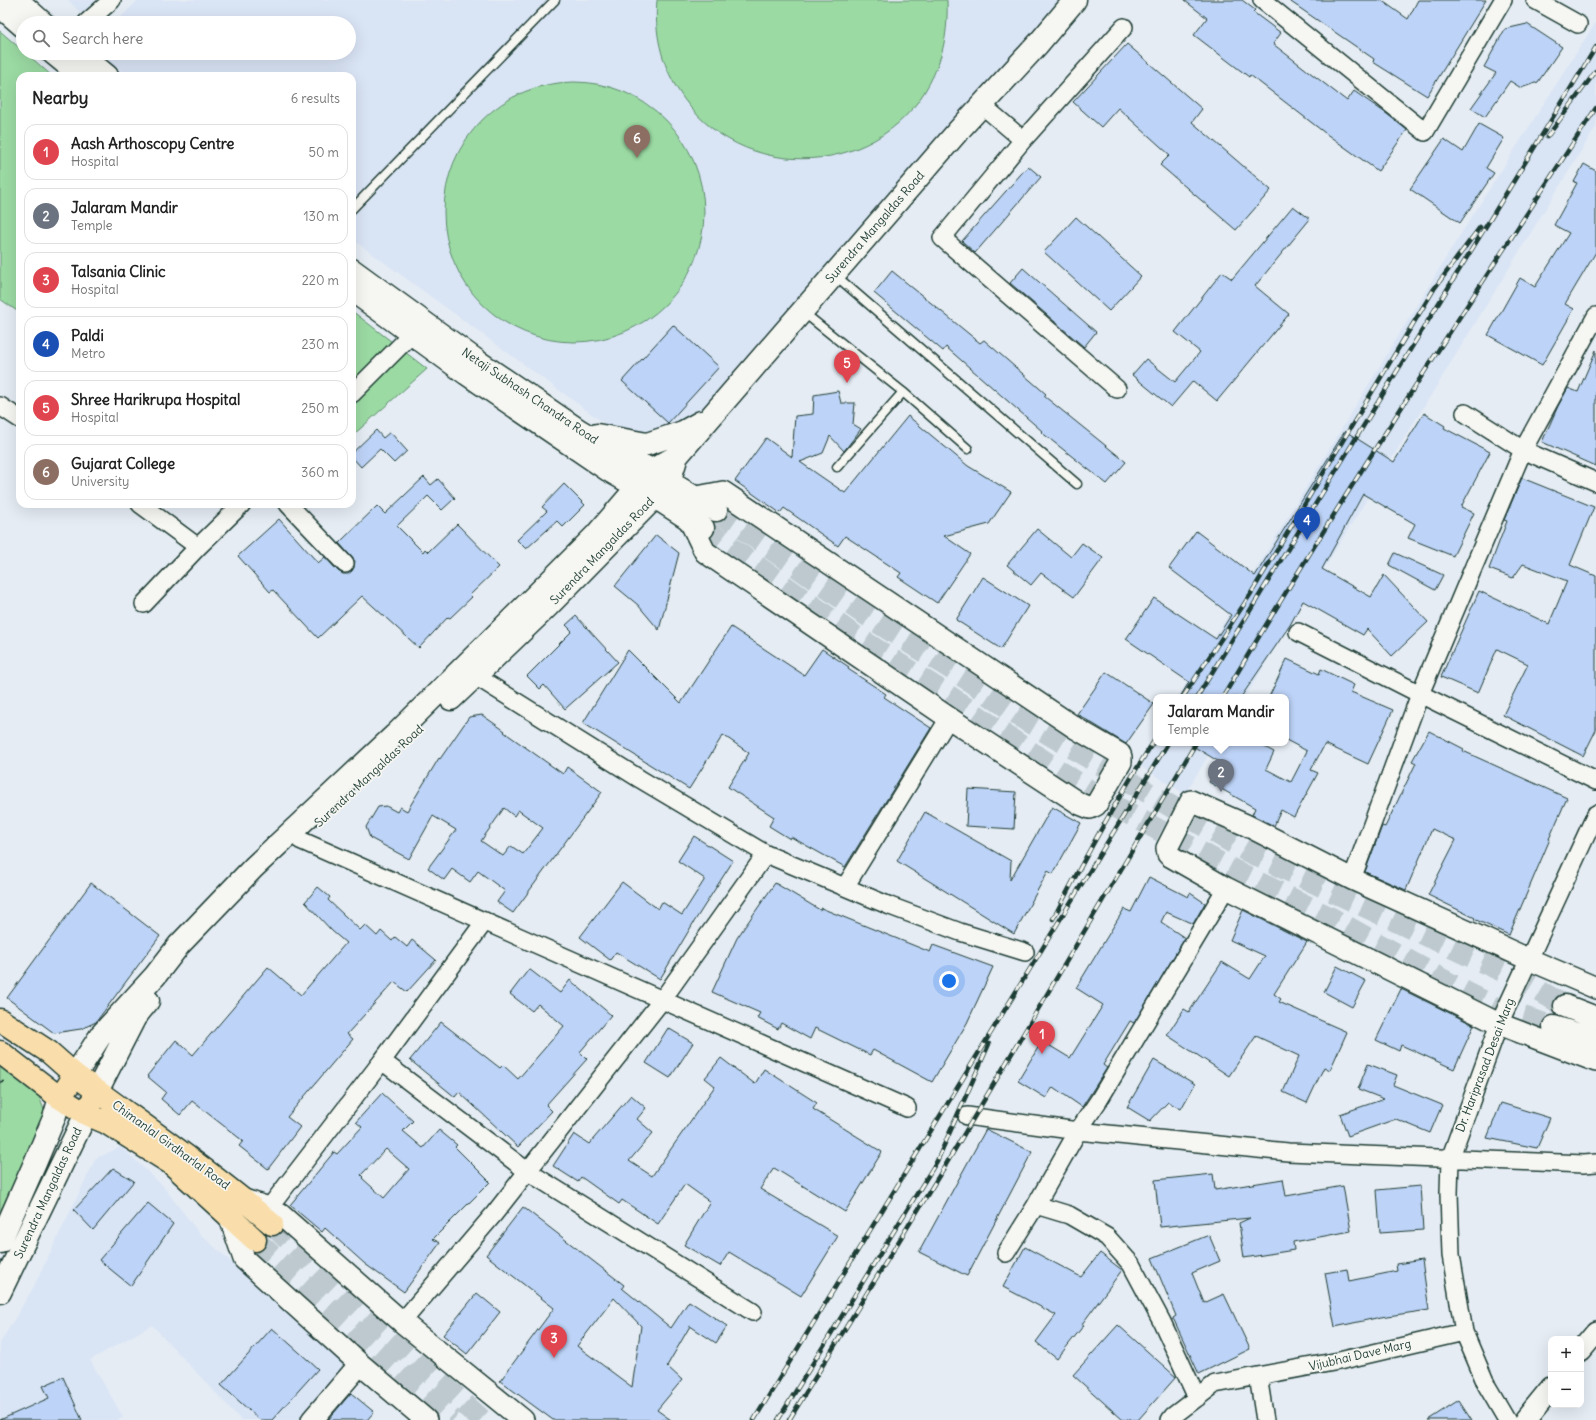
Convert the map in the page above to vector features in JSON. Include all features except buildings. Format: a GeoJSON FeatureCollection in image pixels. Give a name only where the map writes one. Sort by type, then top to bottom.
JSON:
{"type":"FeatureCollection","features":[{"type":"Feature","properties":{"kind":"main road"},"geometry":{"type":"LineString","coordinates":[[17,0],[35,16]]}},
{"type":"Feature","properties":{"kind":"main road","name":"Surendra Mangaldas Road"},"geometry":{"type":"LineString","coordinates":[[75,1075],[101,1035],[155,976],[185,940],[254,867],[395,735],[548,606],[802,311],[982,105],[1038,44],[1075,0]]}},
{"type":"Feature","properties":{"kind":"main road"},"geometry":{"type":"LineString","coordinates":[[0,6],[16,20]]}},
{"type":"Feature","properties":{"kind":"main road"},"geometry":{"type":"LineString","coordinates":[[62,60],[76,72]]}},
{"type":"Feature","properties":{"kind":"main road"},"geometry":{"type":"LineString","coordinates":[[88,60],[102,72]]}},
{"type":"Feature","properties":{"kind":"main road","name":"Netaji Subhash Chandra Road"},"geometry":{"type":"LineString","coordinates":[[356,273],[477,361],[580,431],[622,456],[696,523]]}},
{"type":"Feature","properties":{"kind":"main road","name":"Netaji Subhash Chandra Road"},"geometry":{"type":"LineString","coordinates":[[356,293],[467,374],[596,462],[654,484],[697,498],[716,510]]}},
{"type":"Feature","properties":{"kind":"main road"},"geometry":{"type":"LineString","coordinates":[[580,431],[647,444],[683,432],[713,415]]}},
{"type":"Feature","properties":{"kind":"main road","name":"Surendra Mangaldas Road"},"geometry":{"type":"LineString","coordinates":[[97,1091],[135,1017],[180,961],[240,896],[300,840],[469,672]]}},
{"type":"Feature","properties":{"kind":"main road"},"geometry":{"type":"LineString","coordinates":[[1565,1006],[1596,1018]]}},
{"type":"Feature","properties":{"kind":"main road"},"geometry":{"type":"LineString","coordinates":[[0,1020],[49,1052],[75,1075],[60,1098],[0,1052]]}},
{"type":"Feature","properties":{"kind":"main road"},"geometry":{"type":"LineString","coordinates":[[1554,1027],[1590,1039]]}},
{"type":"Feature","properties":{"kind":"main road","name":"Chimanlal Girdharlal Road"},"geometry":{"type":"LineString","coordinates":[[75,1075],[244,1200],[270,1216]]}},
{"type":"Feature","properties":{"kind":"main road"},"geometry":{"type":"LineString","coordinates":[[86,1114],[97,1091]]}},
{"type":"Feature","properties":{"kind":"main road","name":"Surendra Mangaldas Road"},"geometry":{"type":"LineString","coordinates":[[0,1242],[35,1164],[54,1118],[60,1098]]}},
{"type":"Feature","properties":{"kind":"main road","name":"Chimanlal Girdharlal Road"},"geometry":{"type":"LineString","coordinates":[[60,1098],[86,1114],[105,1122],[172,1164],[255,1240]]}},
{"type":"Feature","properties":{"kind":"main road","name":"Surendra Mangaldas Road"},"geometry":{"type":"LineString","coordinates":[[0,1292],[86,1114]]}},
{"type":"Feature","properties":{"kind":"street"},"geometry":{"type":"LineString","coordinates":[[94,16],[112,0]]}},
{"type":"Feature","properties":{"kind":"street"},"geometry":{"type":"LineString","coordinates":[[1262,0],[1425,132],[1503,0]]}},
{"type":"Feature","properties":{"kind":"street"},"geometry":{"type":"LineString","coordinates":[[1535,0],[1578,24]]}},
{"type":"Feature","properties":{"kind":"street"},"geometry":{"type":"LineString","coordinates":[[1117,389],[942,238],[1023,140],[1124,27]]}},
{"type":"Feature","properties":{"kind":"street"},"geometry":{"type":"LineString","coordinates":[[982,105],[1023,140]]}},
{"type":"Feature","properties":{"kind":"street"},"geometry":{"type":"LineString","coordinates":[[1352,879],[1420,694],[1523,450],[1596,316]]}},
{"type":"Feature","properties":{"kind":"street"},"geometry":{"type":"LineString","coordinates":[[356,390],[412,334]]}},
{"type":"Feature","properties":{"kind":"street"},"geometry":{"type":"LineString","coordinates":[[0,406],[16,416]]}},
{"type":"Feature","properties":{"kind":"street"},"geometry":{"type":"LineString","coordinates":[[1465,412],[1523,450],[1596,482]]}},
{"type":"Feature","properties":{"kind":"street"},"geometry":{"type":"LineString","coordinates":[[696,523],[705,552],[949,718],[1087,808],[1096,805],[1122,759],[1120,754],[1077,729],[723,492],[697,498]]}},
{"type":"Feature","properties":{"kind":"street"},"geometry":{"type":"LineString","coordinates":[[145,508],[198,547]]}},
{"type":"Feature","properties":{"kind":"street"},"geometry":{"type":"LineString","coordinates":[[144,604],[198,547],[238,508]]}},
{"type":"Feature","properties":{"kind":"street"},"geometry":{"type":"LineString","coordinates":[[292,508],[345,564]]}},
{"type":"Feature","properties":{"kind":"street"},"geometry":{"type":"LineString","coordinates":[[1298,632],[1596,781]]}},
{"type":"Feature","properties":{"kind":"street"},"geometry":{"type":"LineString","coordinates":[[469,672],[640,779],[766,854],[890,906],[960,932],[1025,952]]}},
{"type":"Feature","properties":{"kind":"street"},"geometry":{"type":"LineString","coordinates":[[845,887],[949,718]]}},
{"type":"Feature","properties":{"kind":"street"},"geometry":{"type":"LineString","coordinates":[[1596,988],[1528,959],[1352,879],[1246,825],[1191,801],[1167,848],[1168,854],[1226,888],[1499,1024],[1596,1061]]}},
{"type":"Feature","properties":{"kind":"street","name":"Dr. Hariprasad Desai Marg"},"geometry":{"type":"LineString","coordinates":[[1464,1332],[1451,1255],[1449,1193],[1450,1159],[1499,1024],[1596,814]]}},
{"type":"Feature","properties":{"kind":"street"},"geometry":{"type":"LineString","coordinates":[[300,840],[907,1108]]}},
{"type":"Feature","properties":{"kind":"street"},"geometry":{"type":"LineString","coordinates":[[402,1322],[494,1214],[662,1000],[766,854]]}},
{"type":"Feature","properties":{"kind":"street"},"geometry":{"type":"LineString","coordinates":[[1006,1253],[1036,1205],[1078,1131],[1099,1100],[1226,888]]}},
{"type":"Feature","properties":{"kind":"street"},"geometry":{"type":"LineString","coordinates":[[270,1216],[485,921]]}},
{"type":"Feature","properties":{"kind":"street"},"geometry":{"type":"LineString","coordinates":[[382,1061],[527,1171],[753,1312]]}},
{"type":"Feature","properties":{"kind":"street"},"geometry":{"type":"LineString","coordinates":[[967,1116],[1078,1131],[1288,1152],[1584,1164],[1596,1163]]}},
{"type":"Feature","properties":{"kind":"street"},"geometry":{"type":"LineString","coordinates":[[1036,1205],[1069,1216],[1107,1237],[1131,1264],[1162,1322],[1197,1398]]}},
{"type":"Feature","properties":{"kind":"street"},"geometry":{"type":"LineString","coordinates":[[229,1215],[244,1259],[360,1364],[426,1420]]}},
{"type":"Feature","properties":{"kind":"street"},"geometry":{"type":"LineString","coordinates":[[270,1216],[281,1215],[402,1322],[523,1420]]}},
{"type":"Feature","properties":{"kind":"street"},"geometry":{"type":"LineString","coordinates":[[1464,1332],[1488,1386],[1507,1420]]}},
{"type":"Feature","properties":{"kind":"street","name":"Vijubhai Dave Marg"},"geometry":{"type":"LineString","coordinates":[[1170,1420],[1173,1416],[1215,1384],[1339,1361],[1464,1332]]}},
{"type":"Feature","properties":{"kind":"street"},"geometry":{"type":"LineString","coordinates":[[1584,1346],[1596,1332]]}},
{"type":"Feature","properties":{"kind":"street"},"geometry":{"type":"LineString","coordinates":[[312,1420],[360,1364]]}},
{"type":"Feature","properties":{"kind":"street"},"geometry":{"type":"LineString","coordinates":[[1258,1376],[1265,1420]]}},
{"type":"Feature","properties":{"kind":"street"},"geometry":{"type":"LineString","coordinates":[[1525,1420],[1548,1392]]}},
{"type":"Feature","properties":{"kind":"lane"},"geometry":{"type":"LineString","coordinates":[[356,205],[555,0]]}},
{"type":"Feature","properties":{"kind":"lane"},"geometry":{"type":"LineString","coordinates":[[835,275],[1077,484]]}},
{"type":"Feature","properties":{"kind":"lane"},"geometry":{"type":"LineString","coordinates":[[802,311],[903,392],[968,449]]}},
{"type":"Feature","properties":{"kind":"lane"},"geometry":{"type":"LineString","coordinates":[[837,467],[903,392]]}},
{"type":"Feature","properties":{"kind":"shaded area"},"geometry":{"type":"Polygon","coordinates":[[[68,0],[96,0],[82,14],[68,0]]]}},
{"type":"Feature","properties":{"kind":"shaded area"},"geometry":{"type":"Polygon","coordinates":[[[138,0],[1060,0],[660,459],[645,453],[356,242],[356,72],[122,72],[106,60],[356,60],[356,16],[122,16],[138,0]]]}},
{"type":"Feature","properties":{"kind":"shaded area"},"geometry":{"type":"Polygon","coordinates":[[[1596,22],[1596,127],[1247,694],[1180,694],[1455,243],[1596,22]]]}},
{"type":"Feature","properties":{"kind":"shaded area"},"geometry":{"type":"Polygon","coordinates":[[[1153,738],[1153,746],[1214,746],[1185,794],[1137,764],[1153,738]]]}},
{"type":"Feature","properties":{"kind":"shaded area"},"geometry":{"type":"Polygon","coordinates":[[[121,1147],[163,1186],[199,1233],[345,1364],[298,1420],[241,1420],[152,1325],[90,1360],[123,1417],[118,1420],[0,1420],[0,1343],[32,1290],[96,1158],[121,1147]]]}},
{"type":"Feature","properties":{"kind":"green space"},"geometry":{"type":"Polygon","coordinates":[[[657,0],[947,0],[947,19],[941,56],[934,74],[912,109],[883,135],[848,151],[811,158],[773,156],[737,144],[704,122],[678,90],[667,69],[660,46],[656,12],[657,0]]]}},
{"type":"Feature","properties":{"kind":"green space"},"geometry":{"type":"Polygon","coordinates":[[[0,31],[16,45],[16,60],[34,60],[47,72],[16,72],[16,310],[0,299],[0,31]]]}},
{"type":"Feature","properties":{"kind":"green space"},"geometry":{"type":"Polygon","coordinates":[[[574,82],[599,85],[624,92],[646,104],[666,120],[682,140],[694,162],[701,187],[704,212],[701,237],[694,262],[682,284],[666,304],[646,320],[624,332],[599,339],[574,342],[549,339],[524,332],[502,320],[482,304],[466,284],[454,262],[447,237],[444,212],[447,187],[454,162],[466,140],[482,120],[502,104],[524,92],[549,85],[574,82]]]}},
{"type":"Feature","properties":{"kind":"green space"},"geometry":{"type":"Polygon","coordinates":[[[356,314],[427,369],[356,432],[356,314]]]}},
{"type":"Feature","properties":{"kind":"green space"},"geometry":{"type":"Polygon","coordinates":[[[0,1064],[39,1096],[44,1110],[43,1123],[0,1242],[0,1064]]]}},
{"type":"Feature","properties":{"kind":"tunnel"},"geometry":{"type":"LineString","coordinates":[[716,510],[863,613],[967,679],[1027,721],[1245,850],[1519,979],[1565,1006]]}},
{"type":"Feature","properties":{"kind":"tunnel"},"geometry":{"type":"LineString","coordinates":[[703,528],[849,632],[952,698],[1012,740],[1107,802],[1233,870],[1331,918],[1465,992],[1501,1010],[1554,1027]]}},
{"type":"Feature","properties":{"kind":"tunnel"},"geometry":{"type":"LineString","coordinates":[[272,1224],[361,1310],[482,1420]]}},
{"type":"Feature","properties":{"kind":"tunnel"},"geometry":{"type":"LineString","coordinates":[[255,1240],[453,1420]]}},
{"type":"Feature","properties":{"kind":"railway"},"geometry":{"type":"LineString","coordinates":[[1199,694],[1596,47]]}},
{"type":"Feature","properties":{"kind":"railway"},"geometry":{"type":"LineString","coordinates":[[1547,137],[1596,71]]}},
{"type":"Feature","properties":{"kind":"railway"},"geometry":{"type":"LineString","coordinates":[[1225,694],[1359,474],[1596,108]]}},
{"type":"Feature","properties":{"kind":"railway"},"geometry":{"type":"LineString","coordinates":[[1185,694],[1250,595],[1434,289],[1480,227]]}},
{"type":"Feature","properties":{"kind":"railway"},"geometry":{"type":"LineString","coordinates":[[1053,919],[1115,805],[1153,743]]}},
{"type":"Feature","properties":{"kind":"railway"},"geometry":{"type":"LineString","coordinates":[[754,1420],[1166,746]]}},
{"type":"Feature","properties":{"kind":"railway"},"geometry":{"type":"LineString","coordinates":[[789,1420],[945,1166],[1194,746]]}},
{"type":"Feature","properties":{"kind":"railway"},"geometry":{"type":"LineString","coordinates":[[778,1420],[937,1161],[989,1044]]}},
{"type":"Feature","properties":{"kind":"place","name":"Gujarat College"},"geometry":{"type":"Point","coordinates":[637,158]}},
{"type":"Feature","properties":{"kind":"place","name":"Shree Harikrupa Hospital"},"geometry":{"type":"Point","coordinates":[847,383]}},
{"type":"Feature","properties":{"kind":"place","name":"Paldi"},"geometry":{"type":"Point","coordinates":[1307,540]}},
{"type":"Feature","properties":{"kind":"place","name":"Jalaram Mandir"},"geometry":{"type":"Point","coordinates":[1221,792]}},
{"type":"Feature","properties":{"kind":"place","name":"Aash Arthoscopy Centre"},"geometry":{"type":"Point","coordinates":[1042,1054]}},
{"type":"Feature","properties":{"kind":"place","name":"Talsania Clinic"},"geometry":{"type":"Point","coordinates":[554,1358]}}]}
